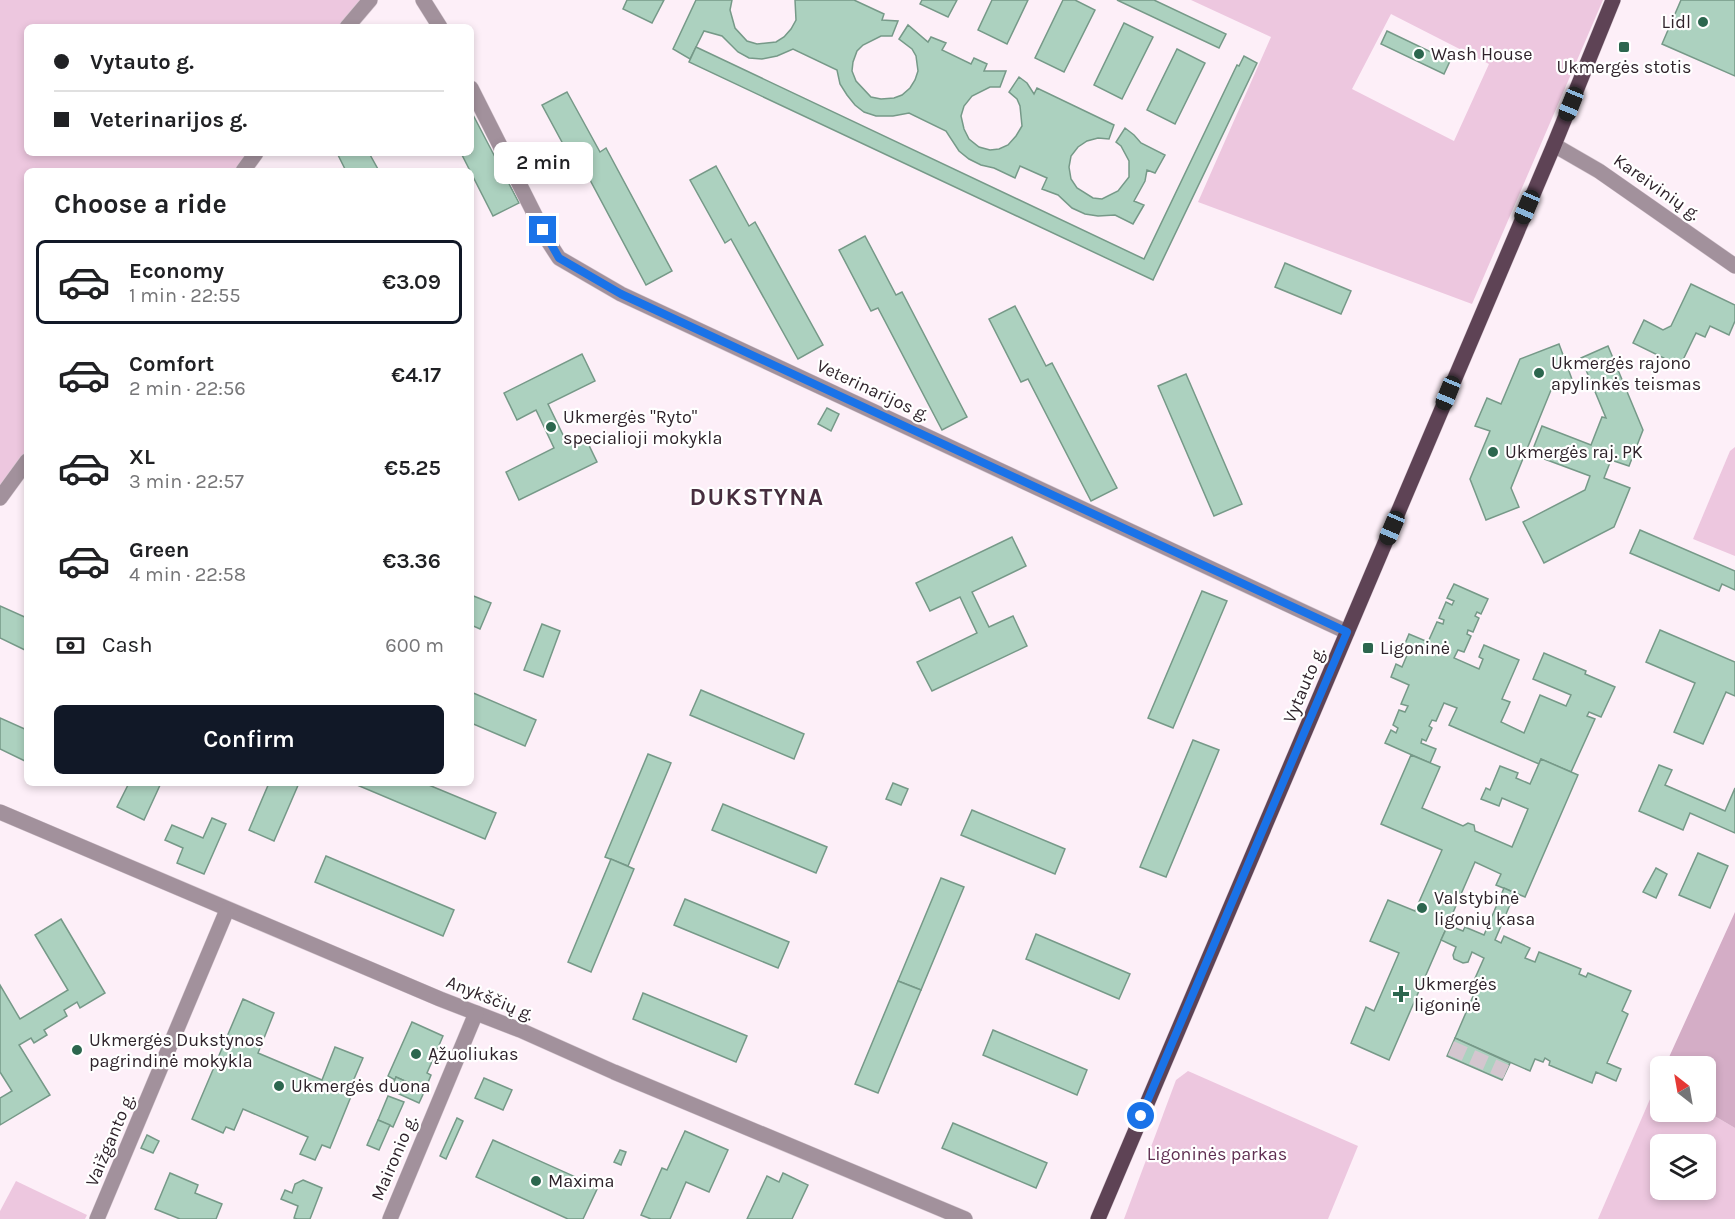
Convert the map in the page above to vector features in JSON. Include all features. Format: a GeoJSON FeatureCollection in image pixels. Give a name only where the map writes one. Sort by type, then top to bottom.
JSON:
{"type":"FeatureCollection","features":[{"type":"Feature","properties":{"kind":"main road","name":"Vytauto g."},"geometry":{"type":"LineString","coordinates":[[1098,1219],[1554,145],[1613,0]]}},
{"type":"Feature","properties":{"kind":"street"},"geometry":{"type":"LineString","coordinates":[[350,24],[370,0]]}},
{"type":"Feature","properties":{"kind":"street"},"geometry":{"type":"LineString","coordinates":[[423,0],[438,24]]}},
{"type":"Feature","properties":{"kind":"street","name":"Veterinarijos g."},"geometry":{"type":"LineString","coordinates":[[474,94],[548,241],[559,258],[621,294],[1347,632]]}},
{"type":"Feature","properties":{"kind":"street","name":"Kareivinių g."},"geometry":{"type":"LineString","coordinates":[[1554,145],[1599,171],[1735,266]]}},
{"type":"Feature","properties":{"kind":"street"},"geometry":{"type":"LineString","coordinates":[[0,498],[24,465]]}},
{"type":"Feature","properties":{"kind":"street","name":"Anykščių g."},"geometry":{"type":"LineString","coordinates":[[0,812],[965,1219]]}},
{"type":"Feature","properties":{"kind":"street","name":"Vaižganto g."},"geometry":{"type":"LineString","coordinates":[[100,1218],[228,909]]}},
{"type":"Feature","properties":{"kind":"street","name":"Maironio g."},"geometry":{"type":"LineString","coordinates":[[390,1219],[476,1013]]}},
{"type":"Feature","properties":{"kind":"green space"},"geometry":{"type":"Polygon","coordinates":[[[0,0],[370,0],[350,24],[24,24],[24,156],[253,156],[244,168],[24,168],[24,465],[0,498],[0,0]]]}},
{"type":"Feature","properties":{"kind":"green space"},"geometry":{"type":"Polygon","coordinates":[[[1191,0],[1603,0],[1472,304],[1198,202],[1271,37],[1191,0]],[[1391,14],[1352,89],[1454,141],[1489,64],[1391,14]]]}},
{"type":"Feature","properties":{"kind":"green space"},"geometry":{"type":"Polygon","coordinates":[[[1735,447],[1735,556],[1693,539],[1730,451],[1735,447]]]}},
{"type":"Feature","properties":{"kind":"green space","name":"Ligoninės parkas"},"geometry":{"type":"Polygon","coordinates":[[[1188,1071],[1358,1146],[1328,1219],[1124,1219],[1176,1080],[1188,1071]]]}},
{"type":"Feature","properties":{"kind":"green space"},"geometry":{"type":"Polygon","coordinates":[[[1650,1099],[1650,1122],[1716,1122],[1716,1117],[1735,1128],[1735,1219],[1598,1219],[1650,1099]]]}},
{"type":"Feature","properties":{"kind":"green space"},"geometry":{"type":"Polygon","coordinates":[[[16,1181],[87,1215],[85,1219],[0,1219],[0,1211],[16,1181]]]}},
{"type":"Feature","properties":{"kind":"shaded area"},"geometry":{"type":"Polygon","coordinates":[[[1735,912],[1735,1128],[1716,1117],[1716,1056],[1670,1056],[1735,912]]]}},
{"type":"Feature","properties":{"kind":"building"},"geometry":{"type":"Polygon","coordinates":[[[627,0],[664,0],[652,23],[623,9],[627,0]]]}},
{"type":"Feature","properties":{"kind":"building"},"geometry":{"type":"Polygon","coordinates":[[[696,0],[732,0],[730,10],[735,28],[747,41],[757,44],[776,42],[791,29],[796,20],[795,0],[854,0],[884,14],[882,20],[898,21],[892,36],[881,36],[863,45],[857,51],[853,62],[852,71],[856,81],[871,97],[881,99],[902,95],[915,80],[918,71],[916,56],[912,49],[899,39],[908,25],[928,42],[931,37],[946,43],[942,50],[971,64],[974,58],[987,64],[984,71],[1006,71],[1000,87],[990,87],[972,96],[964,106],[961,116],[969,139],[979,147],[990,150],[1008,145],[1022,126],[1020,106],[1017,99],[1009,92],[1019,77],[1027,83],[1034,94],[1037,88],[1114,125],[1109,139],[1098,138],[1087,141],[1071,156],[1069,167],[1071,179],[1077,188],[1093,198],[1102,199],[1118,191],[1129,177],[1129,161],[1121,146],[1116,142],[1125,128],[1141,143],[1165,155],[1155,173],[1147,170],[1145,181],[1134,201],[1144,205],[1133,224],[1115,215],[1085,214],[1072,208],[1058,195],[1042,189],[1047,178],[1020,166],[1015,178],[994,168],[981,165],[959,151],[946,131],[909,113],[876,116],[864,112],[847,95],[840,84],[837,70],[793,49],[777,56],[762,59],[749,58],[738,52],[722,36],[704,31],[690,59],[673,49],[696,0]]]}},
{"type":"Feature","properties":{"kind":"building"},"geometry":{"type":"Polygon","coordinates":[[[922,0],[957,0],[948,17],[920,4],[922,0]]]}},
{"type":"Feature","properties":{"kind":"building"},"geometry":{"type":"Polygon","coordinates":[[[992,0],[1028,0],[1007,44],[978,30],[992,0]]]}},
{"type":"Feature","properties":{"kind":"building"},"geometry":{"type":"Polygon","coordinates":[[[1063,0],[1075,0],[1095,10],[1064,72],[1035,58],[1063,0]]]}},
{"type":"Feature","properties":{"kind":"building"},"geometry":{"type":"Polygon","coordinates":[[[1117,0],[1154,0],[1226,34],[1219,48],[1117,0]]]}},
{"type":"Feature","properties":{"kind":"building","name":"Lidl"},"geometry":{"type":"Polygon","coordinates":[[[1681,0],[1735,0],[1735,76],[1662,44],[1681,0]]]}},
{"type":"Feature","properties":{"kind":"building"},"geometry":{"type":"Polygon","coordinates":[[[1124,23],[1153,37],[1122,99],[1094,85],[1124,23]]]}},
{"type":"Feature","properties":{"kind":"building","name":"Wash House"},"geometry":{"type":"Polygon","coordinates":[[[1387,31],[1450,61],[1444,74],[1381,44],[1387,31]]]}},
{"type":"Feature","properties":{"kind":"building"},"geometry":{"type":"Polygon","coordinates":[[[696,47],[1144,259],[1237,65],[1239,66],[1244,56],[1257,63],[1153,280],[689,62],[696,47]]]}},
{"type":"Feature","properties":{"kind":"building"},"geometry":{"type":"Polygon","coordinates":[[[1177,49],[1205,63],[1175,124],[1147,110],[1177,49]]]}},
{"type":"Feature","properties":{"kind":"building"},"geometry":{"type":"Polygon","coordinates":[[[567,92],[600,152],[606,148],[672,271],[646,285],[582,165],[576,168],[542,105],[567,92]]]}},
{"type":"Feature","properties":{"kind":"building"},"geometry":{"type":"Polygon","coordinates":[[[474,117],[519,203],[493,216],[474,179],[474,168],[469,168],[463,156],[474,156],[474,117]]]}},
{"type":"Feature","properties":{"kind":"building"},"geometry":{"type":"Polygon","coordinates":[[[338,156],[371,156],[377,168],[344,168],[338,156]]]}},
{"type":"Feature","properties":{"kind":"building"},"geometry":{"type":"Polygon","coordinates":[[[716,166],[749,226],[755,222],[823,345],[798,359],[731,239],[725,243],[690,180],[716,166]]]}},
{"type":"Feature","properties":{"kind":"building"},"geometry":{"type":"Polygon","coordinates":[[[865,236],[896,295],[902,292],[967,417],[942,430],[878,308],[871,311],[839,250],[865,236]]]}},
{"type":"Feature","properties":{"kind":"building"},"geometry":{"type":"Polygon","coordinates":[[[1285,263],[1351,291],[1341,314],[1275,287],[1285,263]]]}},
{"type":"Feature","properties":{"kind":"building"},"geometry":{"type":"Polygon","coordinates":[[[1691,284],[1735,305],[1735,321],[1729,335],[1710,326],[1705,337],[1696,333],[1680,366],[1633,343],[1644,320],[1663,330],[1671,326],[1691,284]]]}},
{"type":"Feature","properties":{"kind":"building"},"geometry":{"type":"Polygon","coordinates":[[[1015,306],[1046,366],[1052,363],[1117,488],[1091,501],[1028,379],[1021,382],[989,319],[1015,306]]]}},
{"type":"Feature","properties":{"kind":"building"},"geometry":{"type":"Polygon","coordinates":[[[1559,344],[1573,382],[1551,390],[1511,488],[1519,507],[1486,520],[1470,479],[1490,431],[1475,426],[1487,398],[1501,404],[1520,359],[1559,344]]]}},
{"type":"Feature","properties":{"kind":"building"},"geometry":{"type":"Polygon","coordinates":[[[1608,346],[1643,430],[1629,466],[1611,460],[1604,478],[1630,488],[1614,527],[1544,563],[1523,522],[1585,490],[1590,476],[1531,454],[1542,426],[1591,445],[1602,417],[1606,418],[1581,358],[1608,346]]]}},
{"type":"Feature","properties":{"kind":"building","name":"Ukmergės \"Ryto\" specialioji mokykla"},"geometry":{"type":"Polygon","coordinates":[[[582,354],[595,381],[548,404],[567,443],[584,435],[597,462],[519,500],[506,472],[554,448],[536,410],[517,420],[504,393],[582,354]]]}},
{"type":"Feature","properties":{"kind":"building"},"geometry":{"type":"Polygon","coordinates":[[[1186,374],[1242,504],[1214,516],[1158,386],[1186,374]]]}},
{"type":"Feature","properties":{"kind":"building"},"geometry":{"type":"Polygon","coordinates":[[[827,408],[839,414],[831,431],[818,424],[827,408]]]}},
{"type":"Feature","properties":{"kind":"building"},"geometry":{"type":"Polygon","coordinates":[[[1640,530],[1735,571],[1735,590],[1722,584],[1719,591],[1630,553],[1640,530]]]}},
{"type":"Feature","properties":{"kind":"building"},"geometry":{"type":"Polygon","coordinates":[[[1012,537],[1026,566],[972,592],[989,627],[1013,616],[1027,646],[932,691],[917,662],[977,633],[960,597],[930,611],[916,583],[1012,537]]]}},
{"type":"Feature","properties":{"kind":"building"},"geometry":{"type":"Polygon","coordinates":[[[1454,584],[1488,599],[1481,614],[1477,612],[1475,616],[1479,618],[1473,632],[1468,630],[1467,634],[1471,636],[1464,652],[1458,650],[1454,658],[1479,669],[1483,659],[1479,657],[1484,645],[1519,660],[1502,699],[1510,702],[1501,722],[1524,733],[1540,695],[1566,706],[1571,695],[1533,679],[1544,653],[1586,671],[1585,674],[1615,687],[1601,717],[1589,712],[1587,716],[1595,719],[1571,772],[1541,759],[1539,764],[1449,725],[1457,708],[1444,703],[1436,721],[1432,720],[1429,726],[1432,728],[1426,741],[1422,739],[1421,743],[1436,749],[1430,763],[1385,743],[1391,730],[1396,733],[1398,728],[1393,725],[1399,710],[1405,712],[1408,706],[1401,704],[1409,685],[1391,677],[1396,664],[1402,667],[1410,648],[1404,646],[1409,634],[1428,642],[1437,622],[1443,624],[1444,620],[1439,618],[1446,602],[1452,605],[1454,601],[1447,598],[1454,584]]]}},
{"type":"Feature","properties":{"kind":"building"},"geometry":{"type":"Polygon","coordinates":[[[1202,591],[1227,601],[1173,728],[1148,718],[1202,591]]]}},
{"type":"Feature","properties":{"kind":"building"},"geometry":{"type":"Polygon","coordinates":[[[474,596],[491,603],[480,629],[474,626],[474,596]]]}},
{"type":"Feature","properties":{"kind":"building"},"geometry":{"type":"Polygon","coordinates":[[[0,606],[24,617],[24,650],[0,638],[0,606]]]}},
{"type":"Feature","properties":{"kind":"building"},"geometry":{"type":"Polygon","coordinates":[[[542,624],[560,631],[543,677],[524,670],[542,624]]]}},
{"type":"Feature","properties":{"kind":"building"},"geometry":{"type":"Polygon","coordinates":[[[1660,630],[1735,662],[1735,696],[1726,692],[1703,744],[1674,732],[1695,683],[1646,662],[1660,630]]]}},
{"type":"Feature","properties":{"kind":"building"},"geometry":{"type":"Polygon","coordinates":[[[701,690],[804,734],[794,759],[690,715],[701,690]]]}},
{"type":"Feature","properties":{"kind":"building"},"geometry":{"type":"Polygon","coordinates":[[[474,693],[536,720],[525,746],[474,724],[474,693]]]}},
{"type":"Feature","properties":{"kind":"building"},"geometry":{"type":"Polygon","coordinates":[[[0,718],[24,729],[24,761],[0,749],[0,718]]]}},
{"type":"Feature","properties":{"kind":"building"},"geometry":{"type":"Polygon","coordinates":[[[1193,740],[1219,750],[1166,877],[1140,867],[1193,740]]]}},
{"type":"Feature","properties":{"kind":"building"},"geometry":{"type":"Polygon","coordinates":[[[648,754],[671,763],[628,866],[605,857],[648,754]]]}},
{"type":"Feature","properties":{"kind":"building"},"geometry":{"type":"Polygon","coordinates":[[[1411,755],[1440,767],[1422,808],[1463,826],[1468,823],[1474,825],[1475,831],[1512,847],[1528,809],[1502,798],[1499,806],[1481,799],[1486,788],[1490,790],[1500,766],[1518,773],[1516,778],[1530,784],[1541,759],[1578,775],[1525,897],[1496,885],[1501,874],[1475,862],[1389,1060],[1351,1043],[1366,1007],[1374,1011],[1399,953],[1370,941],[1388,900],[1415,911],[1442,850],[1381,824],[1411,755]]]}},
{"type":"Feature","properties":{"kind":"building"},"geometry":{"type":"Polygon","coordinates":[[[1659,765],[1672,770],[1665,785],[1725,811],[1735,788],[1735,833],[1690,813],[1683,830],[1639,811],[1659,765]]]}},
{"type":"Feature","properties":{"kind":"building"},"geometry":{"type":"Polygon","coordinates":[[[893,783],[908,789],[901,805],[886,799],[893,783]]]}},
{"type":"Feature","properties":{"kind":"building"},"geometry":{"type":"Polygon","coordinates":[[[128,786],[160,786],[144,820],[117,807],[128,786]]]}},
{"type":"Feature","properties":{"kind":"building"},"geometry":{"type":"Polygon","coordinates":[[[268,786],[298,786],[274,841],[249,830],[268,786]]]}},
{"type":"Feature","properties":{"kind":"building"},"geometry":{"type":"Polygon","coordinates":[[[359,786],[431,786],[496,813],[485,839],[359,786]]]}},
{"type":"Feature","properties":{"kind":"building"},"geometry":{"type":"Polygon","coordinates":[[[723,804],[827,847],[816,873],[712,830],[723,804]]]}},
{"type":"Feature","properties":{"kind":"building"},"geometry":{"type":"Polygon","coordinates":[[[972,810],[1065,849],[1055,874],[961,835],[972,810]]]}},
{"type":"Feature","properties":{"kind":"building"},"geometry":{"type":"Polygon","coordinates":[[[212,818],[226,824],[204,874],[177,863],[183,848],[165,840],[172,825],[203,838],[212,818]]]}},
{"type":"Feature","properties":{"kind":"building"},"geometry":{"type":"Polygon","coordinates":[[[1698,853],[1728,866],[1710,908],[1679,895],[1698,853]]]}},
{"type":"Feature","properties":{"kind":"building"},"geometry":{"type":"Polygon","coordinates":[[[326,856],[454,910],[443,936],[315,882],[326,856]]]}},
{"type":"Feature","properties":{"kind":"building"},"geometry":{"type":"Polygon","coordinates":[[[611,859],[634,869],[591,972],[568,962],[611,859]]]}},
{"type":"Feature","properties":{"kind":"building"},"geometry":{"type":"Polygon","coordinates":[[[1656,868],[1667,874],[1656,898],[1643,892],[1656,868]]]}},
{"type":"Feature","properties":{"kind":"building"},"geometry":{"type":"Polygon","coordinates":[[[941,878],[964,887],[921,990],[898,981],[941,878]]]}},
{"type":"Feature","properties":{"kind":"building"},"geometry":{"type":"Polygon","coordinates":[[[1504,888],[1515,893],[1495,940],[1501,943],[1504,936],[1530,948],[1525,958],[1535,962],[1539,952],[1581,969],[1579,974],[1586,977],[1588,973],[1631,991],[1622,1011],[1628,1014],[1607,1063],[1621,1069],[1616,1081],[1596,1072],[1592,1083],[1549,1065],[1550,1061],[1545,1058],[1543,1062],[1535,1059],[1530,1071],[1455,1038],[1477,987],[1472,985],[1484,958],[1472,952],[1468,962],[1463,963],[1454,959],[1456,947],[1441,940],[1448,925],[1463,931],[1465,927],[1484,935],[1504,888]]]}},
{"type":"Feature","properties":{"kind":"building"},"geometry":{"type":"Polygon","coordinates":[[[685,899],[789,942],[778,968],[674,925],[685,899]]]}},
{"type":"Feature","properties":{"kind":"building"},"geometry":{"type":"Polygon","coordinates":[[[61,919],[105,993],[80,1008],[77,1002],[64,1010],[67,1016],[44,1030],[47,1035],[34,1043],[31,1038],[19,1045],[50,1095],[0,1125],[0,1098],[12,1091],[0,1072],[0,985],[20,1019],[68,990],[35,935],[61,919]]]}},
{"type":"Feature","properties":{"kind":"building"},"geometry":{"type":"Polygon","coordinates":[[[1036,934],[1130,974],[1119,999],[1026,959],[1036,934]]]}},
{"type":"Feature","properties":{"kind":"building"},"geometry":{"type":"Polygon","coordinates":[[[898,981],[921,990],[878,1093],[855,1084],[898,981]]]}},
{"type":"Feature","properties":{"kind":"building"},"geometry":{"type":"Polygon","coordinates":[[[643,993],[747,1036],[736,1062],[633,1019],[643,993]]]}},
{"type":"Feature","properties":{"kind":"building","name":"Ukmergės duona"},"geometry":{"type":"Polygon","coordinates":[[[243,999],[274,1013],[258,1053],[322,1080],[335,1047],[363,1058],[348,1093],[352,1094],[330,1148],[322,1145],[315,1160],[300,1154],[308,1137],[243,1109],[234,1130],[226,1127],[223,1133],[192,1119],[243,999]]]}},
{"type":"Feature","properties":{"kind":"building","name":"Ąžuoliukas"},"geometry":{"type":"Polygon","coordinates":[[[412,1022],[443,1036],[427,1073],[431,1075],[425,1090],[396,1077],[395,1080],[388,1076],[412,1022]]]}},
{"type":"Feature","properties":{"kind":"building"},"geometry":{"type":"Polygon","coordinates":[[[993,1030],[1087,1070],[1077,1095],[983,1055],[993,1030]]]}},
{"type":"Feature","properties":{"kind":"building"},"geometry":{"type":"Polygon","coordinates":[[[1455,1038],[1510,1063],[1502,1080],[1447,1056],[1455,1038]]]}},
{"type":"Feature","properties":{"kind":"building"},"geometry":{"type":"Polygon","coordinates":[[[396,1077],[425,1090],[419,1103],[390,1090],[396,1077]]]}},
{"type":"Feature","properties":{"kind":"building"},"geometry":{"type":"Polygon","coordinates":[[[484,1078],[512,1090],[503,1110],[475,1098],[484,1078]]]}},
{"type":"Feature","properties":{"kind":"building"},"geometry":{"type":"Polygon","coordinates":[[[388,1096],[404,1102],[393,1127],[378,1120],[388,1096]]]}},
{"type":"Feature","properties":{"kind":"building"},"geometry":{"type":"Polygon","coordinates":[[[457,1118],[463,1121],[446,1159],[440,1156],[457,1118]]]}},
{"type":"Feature","properties":{"kind":"building"},"geometry":{"type":"Polygon","coordinates":[[[378,1120],[390,1125],[379,1150],[367,1145],[378,1120]]]}},
{"type":"Feature","properties":{"kind":"building"},"geometry":{"type":"Polygon","coordinates":[[[953,1123],[1047,1163],[1036,1188],[942,1148],[953,1123]]]}},
{"type":"Feature","properties":{"kind":"building"},"geometry":{"type":"Polygon","coordinates":[[[685,1131],[728,1150],[709,1192],[686,1182],[670,1219],[651,1219],[641,1215],[662,1168],[667,1170],[685,1131]]]}},
{"type":"Feature","properties":{"kind":"building"},"geometry":{"type":"Polygon","coordinates":[[[147,1135],[159,1141],[153,1153],[141,1148],[147,1135]]]}},
{"type":"Feature","properties":{"kind":"building"},"geometry":{"type":"Polygon","coordinates":[[[493,1140],[598,1187],[583,1219],[568,1219],[476,1177],[493,1140]]]}},
{"type":"Feature","properties":{"kind":"building"},"geometry":{"type":"Polygon","coordinates":[[[620,1150],[626,1152],[621,1165],[614,1162],[620,1150]]]}},
{"type":"Feature","properties":{"kind":"building"},"geometry":{"type":"Polygon","coordinates":[[[170,1173],[198,1185],[195,1193],[222,1204],[216,1219],[180,1219],[155,1209],[170,1173]]]}},
{"type":"Feature","properties":{"kind":"building"},"geometry":{"type":"Polygon","coordinates":[[[783,1173],[808,1185],[792,1219],[747,1219],[767,1176],[779,1182],[783,1173]]]}},
{"type":"Feature","properties":{"kind":"building"},"geometry":{"type":"Polygon","coordinates":[[[303,1180],[322,1188],[310,1219],[294,1218],[298,1206],[281,1199],[285,1190],[292,1193],[295,1184],[303,1180]]]}},
{"type":"Feature","properties":{"kind":"tunnel"},"geometry":{"type":"LineString","coordinates":[[1451,1048],[1506,1072]]}},
{"type":"Feature","properties":{"kind":"place","name":"Lidl"},"geometry":{"type":"Point","coordinates":[1703,22]}},
{"type":"Feature","properties":{"kind":"place","name":"Ukmergės stotis"},"geometry":{"type":"Point","coordinates":[1624,47]}},
{"type":"Feature","properties":{"kind":"place","name":"Wash House"},"geometry":{"type":"Point","coordinates":[1419,54]}},
{"type":"Feature","properties":{"kind":"place","name":"Ukmergės rajono apylinkės teismas"},"geometry":{"type":"Point","coordinates":[1539,373]}},
{"type":"Feature","properties":{"kind":"place","name":"Ukmergės \"Ryto\" specialioji mokykla"},"geometry":{"type":"Point","coordinates":[551,427]}},
{"type":"Feature","properties":{"kind":"place","name":"Ukmergės raj. PK"},"geometry":{"type":"Point","coordinates":[1493,452]}},
{"type":"Feature","properties":{"kind":"place","name":"Ligoninė"},"geometry":{"type":"Point","coordinates":[1368,648]}},
{"type":"Feature","properties":{"kind":"place","name":"Valstybinė ligonių kasa"},"geometry":{"type":"Point","coordinates":[1422,908]}},
{"type":"Feature","properties":{"kind":"place","name":"Ukmergės ligoninė"},"geometry":{"type":"Point","coordinates":[1401,994]}},
{"type":"Feature","properties":{"kind":"place","name":"Ukmergės Dukstynos pagrindinė mokykla"},"geometry":{"type":"Point","coordinates":[77,1050]}},
{"type":"Feature","properties":{"kind":"place","name":"Ąžuoliukas"},"geometry":{"type":"Point","coordinates":[416,1054]}},
{"type":"Feature","properties":{"kind":"place","name":"Ukmergės duona"},"geometry":{"type":"Point","coordinates":[279,1086]}},
{"type":"Feature","properties":{"kind":"place","name":"Maxima"},"geometry":{"type":"Point","coordinates":[536,1181]}},
{"type":"Feature","properties":{"kind":"district","name":"DUKSTYNA"},"geometry":{"type":"Point","coordinates":[757,497]}},
{"type":"Feature","properties":{"kind":"route"},"geometry":{"type":"LineString","coordinates":[[543,230],[559,258],[621,294],[1347,632],[1141,1116]]}}]}
